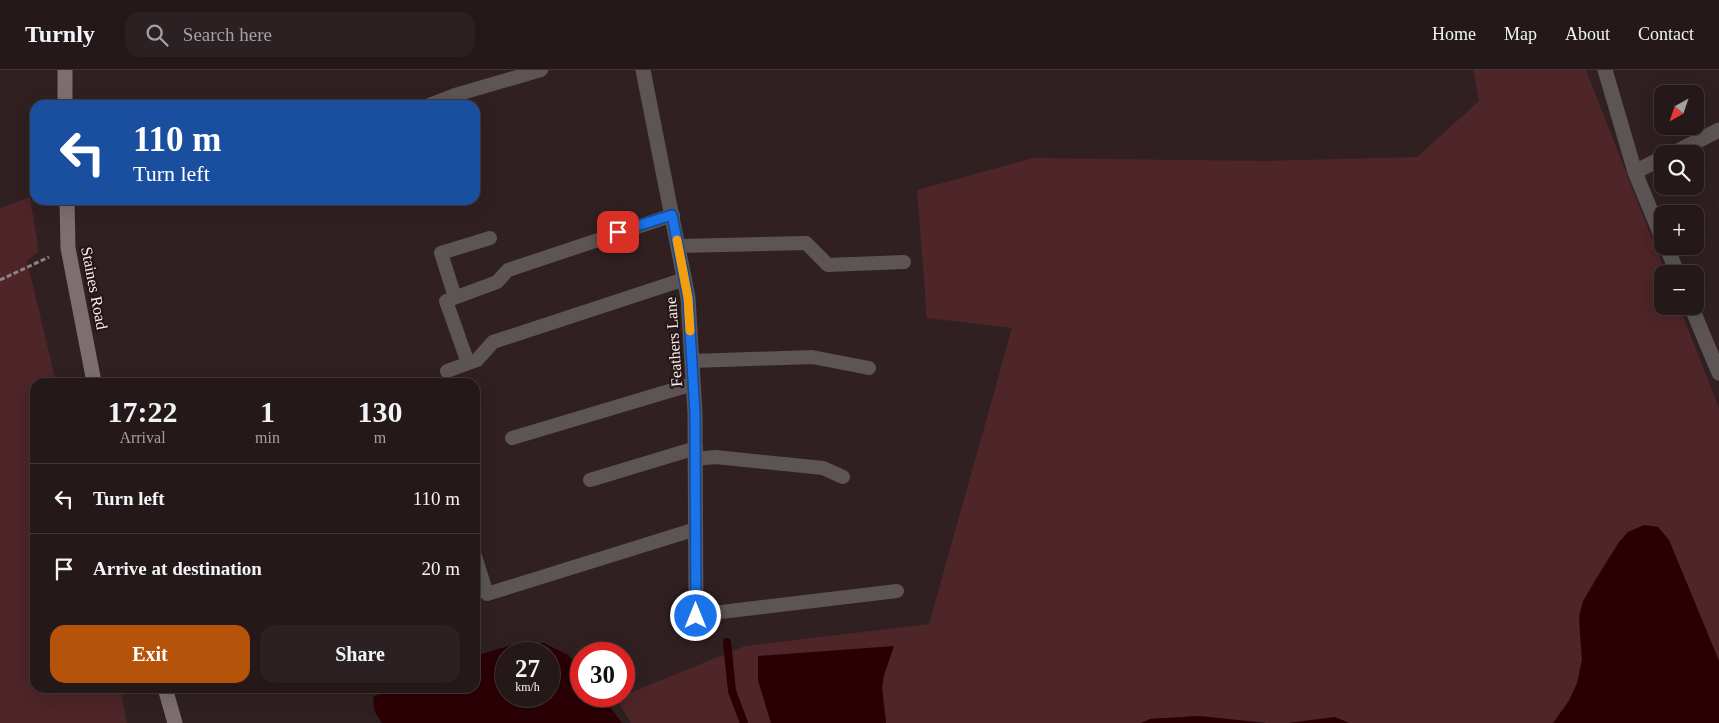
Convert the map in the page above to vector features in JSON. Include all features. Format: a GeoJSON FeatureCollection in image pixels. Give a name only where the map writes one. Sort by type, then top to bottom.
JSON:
{"type":"FeatureCollection","features":[{"type":"Feature","properties":{"kind":"main road"},"geometry":{"type":"LineString","coordinates":[[65,70],[65,100]]}},
{"type":"Feature","properties":{"kind":"main road","name":"Staines Road"},"geometry":{"type":"LineString","coordinates":[[67,205],[68,248],[93,378]]}},
{"type":"Feature","properties":{"kind":"main road"},"geometry":{"type":"LineString","coordinates":[[166,693],[175,723]]}},
{"type":"Feature","properties":{"kind":"street","name":"Feathers Lane"},"geometry":{"type":"LineString","coordinates":[[643,70],[688,298],[694,384],[696,454],[696,616]]}},
{"type":"Feature","properties":{"kind":"street"},"geometry":{"type":"LineString","coordinates":[[1605,70],[1635,172],[1654,218]]}},
{"type":"Feature","properties":{"kind":"street"},"geometry":{"type":"LineString","coordinates":[[1690,145],[1719,130]]}},
{"type":"Feature","properties":{"kind":"street"},"geometry":{"type":"LineString","coordinates":[[1635,172],[1654,162]]}},
{"type":"Feature","properties":{"kind":"street"},"geometry":{"type":"LineString","coordinates":[[1695,315],[1719,373]]}},
{"type":"Feature","properties":{"kind":"lane"},"geometry":{"type":"LineString","coordinates":[[442,100],[541,70]]}},
{"type":"Feature","properties":{"kind":"lane"},"geometry":{"type":"LineString","coordinates":[[468,364],[446,301],[497,282],[508,270],[672,215]]}},
{"type":"Feature","properties":{"kind":"lane"},"geometry":{"type":"LineString","coordinates":[[455,298],[441,253],[490,238]]}},
{"type":"Feature","properties":{"kind":"lane"},"geometry":{"type":"LineString","coordinates":[[679,246],[806,243],[828,265],[904,262]]}},
{"type":"Feature","properties":{"kind":"lane"},"geometry":{"type":"LineString","coordinates":[[447,371],[476,360],[493,342],[684,279]]}},
{"type":"Feature","properties":{"kind":"lane"},"geometry":{"type":"LineString","coordinates":[[692,360],[812,357],[869,368]]}},
{"type":"Feature","properties":{"kind":"lane"},"geometry":{"type":"LineString","coordinates":[[512,438],[694,384]]}},
{"type":"Feature","properties":{"kind":"lane"},"geometry":{"type":"LineString","coordinates":[[590,480],[696,454],[823,468],[843,477]]}},
{"type":"Feature","properties":{"kind":"lane"},"geometry":{"type":"LineString","coordinates":[[480,572],[487,594],[696,529]]}},
{"type":"Feature","properties":{"kind":"lane"},"geometry":{"type":"LineString","coordinates":[[696,616],[897,592]]}},
{"type":"Feature","properties":{"kind":"path"},"geometry":{"type":"LineString","coordinates":[[0,280],[68,248]]}},
{"type":"Feature","properties":{"kind":"shaded area"},"geometry":{"type":"Polygon","coordinates":[[[1473,70],[1586,70],[1654,243],[1654,255],[1659,255],[1662,265],[1654,265],[1654,315],[1683,315],[1719,408],[1719,661],[1669,540],[1628,532],[1600,572],[1582,606],[1579,620],[1582,657],[1580,676],[1573,693],[1553,723],[1349,723],[1335,717],[1288,723],[1266,723],[1199,716],[1150,719],[1141,723],[886,723],[882,687],[893,647],[758,681],[771,723],[631,723],[621,707],[635,707],[635,691],[745,646],[929,624],[1012,328],[927,318],[917,190],[1033,158],[1264,161],[1417,157],[1479,101],[1473,70]]]}},
{"type":"Feature","properties":{"kind":"shaded area"},"geometry":{"type":"Polygon","coordinates":[[[30,197],[39,251],[27,261],[55,378],[30,378],[30,693],[121,693],[127,723],[0,723],[0,208],[30,197]]]}},
{"type":"Feature","properties":{"kind":"shaded area"},"geometry":{"type":"Polygon","coordinates":[[[1644,525],[1658,527],[1669,540],[1719,661],[1719,723],[1553,723],[1569,701],[1577,683],[1582,660],[1579,617],[1583,601],[1619,542],[1628,532],[1644,525]]]}},
{"type":"Feature","properties":{"kind":"shaded area"},"geometry":{"type":"Polygon","coordinates":[[[894,646],[882,687],[886,723],[771,723],[758,680],[758,656],[894,646]]]}},
{"type":"Feature","properties":{"kind":"shaded area"},"geometry":{"type":"Polygon","coordinates":[[[495,650],[495,707],[560,707],[560,651],[570,657],[570,707],[610,707],[622,723],[382,723],[375,710],[374,696],[382,693],[480,693],[480,654],[495,650]]]}},
{"type":"Feature","properties":{"kind":"shaded area"},"geometry":{"type":"Polygon","coordinates":[[[1199,716],[1266,723],[1141,723],[1150,719],[1199,716]]]}},
{"type":"Feature","properties":{"kind":"shaded area"},"geometry":{"type":"Polygon","coordinates":[[[1335,717],[1349,723],[1288,723],[1335,717]]]}},
{"type":"Feature","properties":{"kind":"waterway"},"geometry":{"type":"LineString","coordinates":[[727,642],[732,691],[744,723]]}},
{"type":"Feature","properties":{"kind":"slow traffic"},"geometry":{"type":"LineString","coordinates":[[677,240],[688,298],[690,331]]}},
{"type":"Feature","properties":{"kind":"route"},"geometry":{"type":"LineString","coordinates":[[618,232],[672,215],[688,298],[695,413],[696,616]]}}]}
